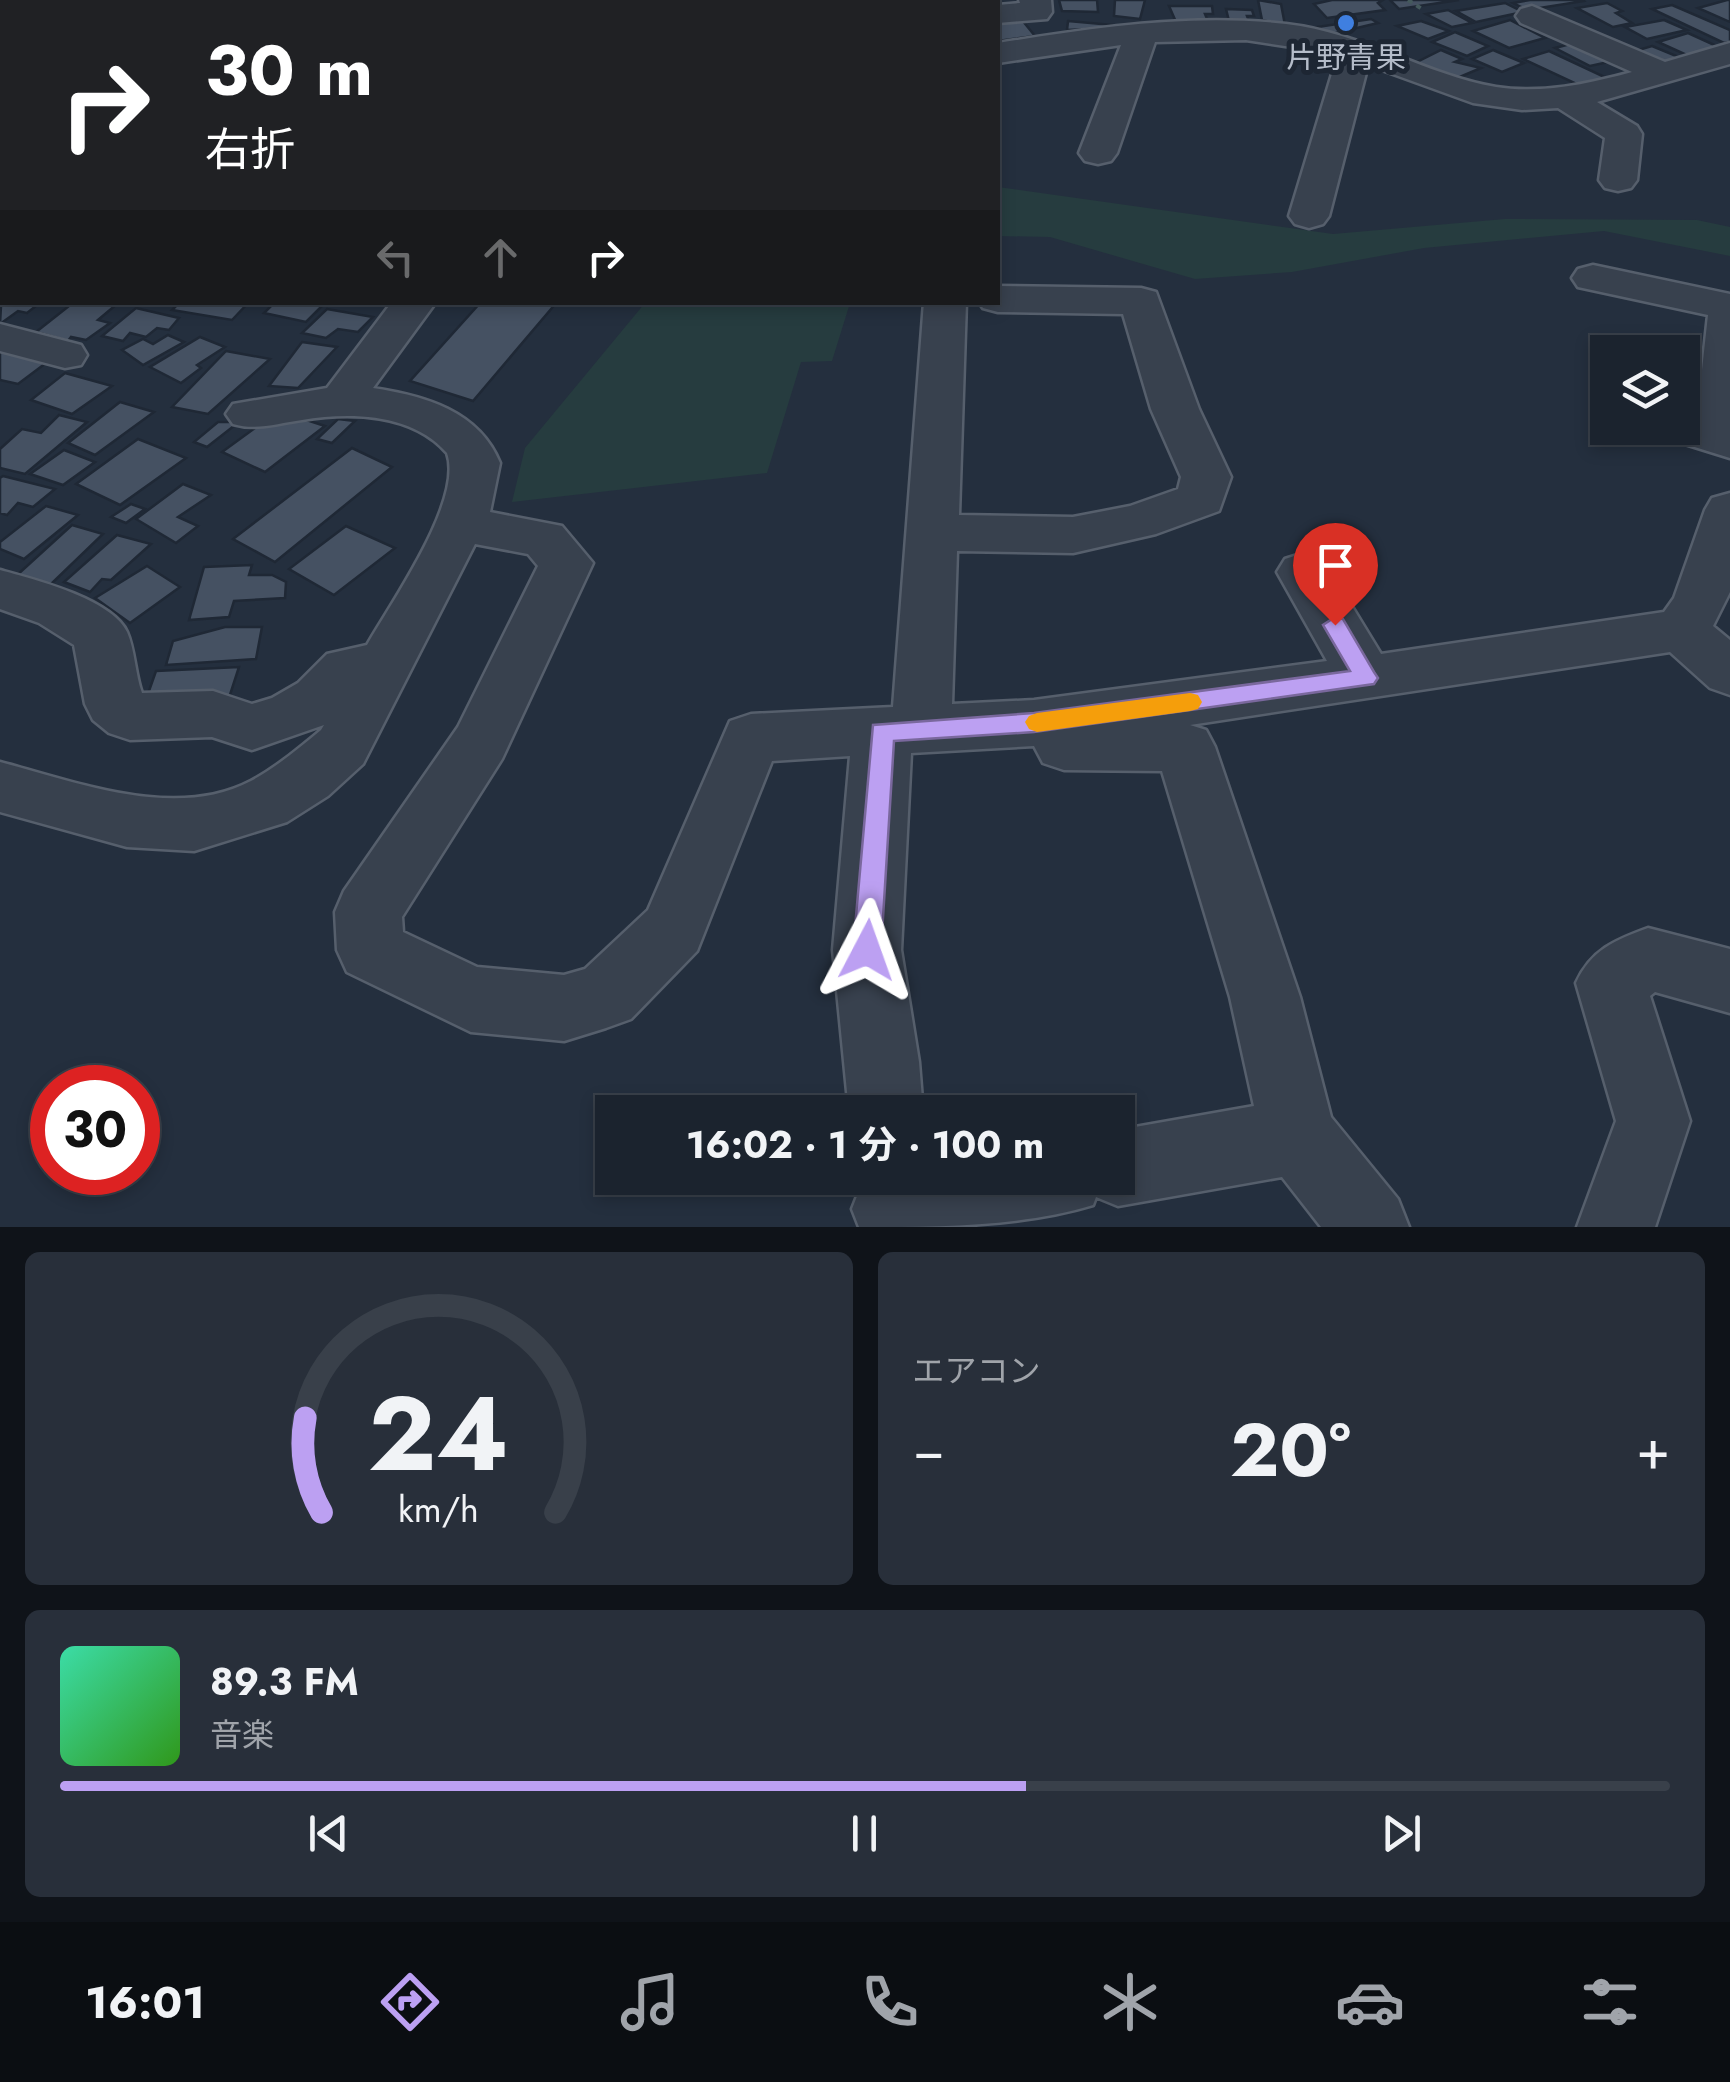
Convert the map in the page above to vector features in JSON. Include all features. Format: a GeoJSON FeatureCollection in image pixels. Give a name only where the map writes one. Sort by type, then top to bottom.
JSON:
{"type":"FeatureCollection","features":[{"type":"Feature","properties":{"kind":"street"},"geometry":{"type":"LineString","coordinates":[[246,0],[256,0]]}},
{"type":"Feature","properties":{"kind":"street"},"geometry":{"type":"LineString","coordinates":[[1000,14],[1036,6],[1157,26],[1158,34],[1098,153]]}},
{"type":"Feature","properties":{"kind":"street"},"geometry":{"type":"LineString","coordinates":[[1532,16],[1662,73]]}},
{"type":"Feature","properties":{"kind":"street"},"geometry":{"type":"LineString","coordinates":[[1000,53],[1054,43],[1158,34],[1279,33],[1356,49],[1481,93],[1518,100],[1566,98],[1730,53]]}},
{"type":"Feature","properties":{"kind":"street"},"geometry":{"type":"LineString","coordinates":[[1309,216],[1356,49]]}},
{"type":"Feature","properties":{"kind":"street"},"geometry":{"type":"LineString","coordinates":[[1566,98],[1624,134],[1618,180]]}},
{"type":"Feature","properties":{"kind":"street"},"geometry":{"type":"LineString","coordinates":[[1594,278],[1730,310],[1724,440],[1700,433]]}},
{"type":"Feature","properties":{"kind":"street"},"geometry":{"type":"LineString","coordinates":[[932,534],[1073,535],[1138,522],[1201,499],[1206,476],[1175,409],[1142,301],[1000,299]]}},
{"type":"Feature","properties":{"kind":"street"},"geometry":{"type":"LineString","coordinates":[[354,401],[350,388],[413,305]]}},
{"type":"Feature","properties":{"kind":"street"},"geometry":{"type":"LineString","coordinates":[[885,1095],[867,950],[932,534],[945,305]]}},
{"type":"Feature","properties":{"kind":"street"},"geometry":{"type":"LineString","coordinates":[[0,337],[66,355]]}},
{"type":"Feature","properties":{"kind":"street"},"geometry":{"type":"LineString","coordinates":[[0,787],[127,821],[194,824],[265,804],[306,778],[342,747],[460,524],[472,488],[475,462],[464,438],[410,411],[354,401],[250,414]]}},
{"type":"Feature","properties":{"kind":"street"},"geometry":{"type":"LineString","coordinates":[[460,524],[544,539],[566,563],[481,742],[368,912],[371,950],[472,1000],[564,1008],[606,996],[673,930],[751,738],[1034,723],[1681,630],[1699,604],[1730,510]]}},
{"type":"Feature","properties":{"kind":"street"},"geometry":{"type":"LineString","coordinates":[[1304,572],[1366,678]]}},
{"type":"Feature","properties":{"kind":"street"},"geometry":{"type":"LineString","coordinates":[[0,590],[58,609],[100,634],[114,704],[130,717],[213,714],[252,727],[290,716],[319,698],[346,669],[388,665]]}},
{"type":"Feature","properties":{"kind":"street"},"geometry":{"type":"LineString","coordinates":[[1681,630],[1730,673]]}},
{"type":"Feature","properties":{"kind":"street"},"geometry":{"type":"LineString","coordinates":[[1034,723],[1066,748],[1185,747],[1265,997],[1298,1136],[1370,1227]]}},
{"type":"Feature","properties":{"kind":"street"},"geometry":{"type":"LineString","coordinates":[[1616,1227],[1654,1121],[1610,983],[1648,959],[1730,981]]}},
{"type":"Feature","properties":{"kind":"street"},"geometry":{"type":"LineString","coordinates":[[1135,1165],[1298,1136]]}},
{"type":"Feature","properties":{"kind":"street"},"geometry":{"type":"LineString","coordinates":[[892,1204],[952,1195]]}},
{"type":"Feature","properties":{"kind":"path"},"geometry":{"type":"LineString","coordinates":[[1408,0],[1422,9]]}},
{"type":"Feature","properties":{"kind":"green space"},"geometry":{"type":"Polygon","coordinates":[[[1000,187],[1333,234],[1505,219],[1697,220],[1730,227],[1730,256],[1604,231],[1424,248],[1292,272],[1195,279],[1050,237],[1000,236],[1000,187]]]}},
{"type":"Feature","properties":{"kind":"green space"},"geometry":{"type":"Polygon","coordinates":[[[643,305],[849,305],[832,361],[801,362],[767,473],[512,502],[525,448],[643,305]]]}},
{"type":"Feature","properties":{"kind":"building"},"geometry":{"type":"Polygon","coordinates":[[[1059,0],[1097,0],[1098,12],[1062,11],[1059,0]]]}},
{"type":"Feature","properties":{"kind":"building"},"geometry":{"type":"Polygon","coordinates":[[[1115,0],[1145,0],[1140,19],[1114,16],[1115,0]]]}},
{"type":"Feature","properties":{"kind":"building"},"geometry":{"type":"Polygon","coordinates":[[[1258,0],[1281,4],[1285,25],[1262,20],[1258,0]]]}},
{"type":"Feature","properties":{"kind":"building"},"geometry":{"type":"Polygon","coordinates":[[[1383,0],[1378,3],[1385,10],[1327,18],[1314,4],[1383,0]]]}},
{"type":"Feature","properties":{"kind":"building"},"geometry":{"type":"Polygon","coordinates":[[[1390,0],[1459,0],[1399,9],[1390,0]]]}},
{"type":"Feature","properties":{"kind":"building"},"geometry":{"type":"Polygon","coordinates":[[[1727,0],[1730,22],[1698,8],[1727,0]]]}},
{"type":"Feature","properties":{"kind":"building"},"geometry":{"type":"Polygon","coordinates":[[[1584,1],[1527,10],[1513,3],[1584,1]]]}},
{"type":"Feature","properties":{"kind":"building"},"geometry":{"type":"Polygon","coordinates":[[[1505,3],[1523,12],[1476,22],[1456,11],[1505,3]]]}},
{"type":"Feature","properties":{"kind":"building"},"geometry":{"type":"Polygon","coordinates":[[[1607,3],[1622,11],[1616,13],[1632,23],[1613,27],[1577,8],[1607,3]]]}},
{"type":"Feature","properties":{"kind":"building"},"geometry":{"type":"Polygon","coordinates":[[[1672,5],[1730,30],[1730,42],[1724,43],[1652,9],[1672,5]]]}},
{"type":"Feature","properties":{"kind":"building"},"geometry":{"type":"Polygon","coordinates":[[[1169,6],[1212,6],[1213,14],[1205,14],[1208,21],[1176,22],[1169,6]]]}},
{"type":"Feature","properties":{"kind":"building"},"geometry":{"type":"Polygon","coordinates":[[[1226,9],[1252,10],[1254,16],[1247,16],[1249,21],[1229,21],[1226,9]]]}},
{"type":"Feature","properties":{"kind":"building"},"geometry":{"type":"Polygon","coordinates":[[[1448,10],[1472,23],[1452,27],[1426,14],[1448,10]]]}},
{"type":"Feature","properties":{"kind":"building"},"geometry":{"type":"Polygon","coordinates":[[[1371,19],[1378,23],[1323,36],[1304,29],[1371,19]]]}},
{"type":"Feature","properties":{"kind":"building"},"geometry":{"type":"Polygon","coordinates":[[[1022,20],[1035,36],[1000,41],[1000,22],[1022,20]]]}},
{"type":"Feature","properties":{"kind":"building"},"geometry":{"type":"Polygon","coordinates":[[[1510,20],[1545,38],[1509,48],[1473,31],[1510,20]]]}},
{"type":"Feature","properties":{"kind":"building"},"geometry":{"type":"Polygon","coordinates":[[[1664,20],[1687,30],[1647,39],[1625,27],[1664,20]]]}},
{"type":"Feature","properties":{"kind":"building"},"geometry":{"type":"Polygon","coordinates":[[[1068,21],[1113,25],[1067,30],[1068,21]]]}},
{"type":"Feature","properties":{"kind":"building"},"geometry":{"type":"Polygon","coordinates":[[[1421,21],[1449,31],[1428,39],[1397,26],[1421,21]]]}},
{"type":"Feature","properties":{"kind":"building"},"geometry":{"type":"Polygon","coordinates":[[[1455,32],[1488,46],[1467,56],[1432,42],[1455,32]]]}},
{"type":"Feature","properties":{"kind":"building"},"geometry":{"type":"Polygon","coordinates":[[[1688,33],[1721,48],[1691,57],[1658,42],[1688,33]]]}},
{"type":"Feature","properties":{"kind":"building"},"geometry":{"type":"Polygon","coordinates":[[[1574,43],[1613,61],[1590,66],[1555,48],[1574,43]]]}},
{"type":"Feature","properties":{"kind":"building"},"geometry":{"type":"Polygon","coordinates":[[[1652,46],[1686,60],[1659,68],[1628,53],[1652,46]]]}},
{"type":"Feature","properties":{"kind":"building"},"geometry":{"type":"Polygon","coordinates":[[[1441,50],[1462,59],[1455,62],[1481,68],[1455,79],[1415,63],[1441,50]]]}},
{"type":"Feature","properties":{"kind":"building"},"geometry":{"type":"Polygon","coordinates":[[[1493,50],[1524,63],[1502,72],[1472,59],[1493,50]]]}},
{"type":"Feature","properties":{"kind":"building"},"geometry":{"type":"Polygon","coordinates":[[[1549,51],[1611,80],[1585,88],[1523,59],[1549,51]]]}},
{"type":"Feature","properties":{"kind":"building"},"geometry":{"type":"Polygon","coordinates":[[[1,305],[37,305],[27,313],[18,311],[0,324],[1,305]]]}},
{"type":"Feature","properties":{"kind":"building"},"geometry":{"type":"Polygon","coordinates":[[[70,305],[116,305],[98,320],[110,323],[86,340],[71,337],[68,341],[36,332],[70,305]]]}},
{"type":"Feature","properties":{"kind":"building"},"geometry":{"type":"Polygon","coordinates":[[[177,305],[246,305],[232,320],[172,310],[177,305]]]}},
{"type":"Feature","properties":{"kind":"building"},"geometry":{"type":"Polygon","coordinates":[[[272,305],[323,305],[306,322],[264,313],[272,305]]]}},
{"type":"Feature","properties":{"kind":"building"},"geometry":{"type":"Polygon","coordinates":[[[478,305],[554,305],[473,401],[410,381],[478,305]]]}},
{"type":"Feature","properties":{"kind":"building"},"geometry":{"type":"Polygon","coordinates":[[[136,308],[179,318],[169,330],[157,328],[146,337],[130,333],[123,341],[102,336],[136,308]]]}},
{"type":"Feature","properties":{"kind":"building"},"geometry":{"type":"Polygon","coordinates":[[[327,309],[373,317],[358,332],[338,329],[326,338],[302,333],[327,309]]]}},
{"type":"Feature","properties":{"kind":"building"},"geometry":{"type":"Polygon","coordinates":[[[168,335],[184,342],[143,365],[122,350],[143,339],[153,344],[168,335]]]}},
{"type":"Feature","properties":{"kind":"building"},"geometry":{"type":"Polygon","coordinates":[[[200,337],[225,347],[197,365],[201,368],[181,383],[150,367],[200,337]]]}},
{"type":"Feature","properties":{"kind":"building"},"geometry":{"type":"Polygon","coordinates":[[[302,342],[337,347],[298,388],[269,386],[302,342]]]}},
{"type":"Feature","properties":{"kind":"building"},"geometry":{"type":"Polygon","coordinates":[[[0,351],[46,363],[18,384],[0,380],[0,351]]]}},
{"type":"Feature","properties":{"kind":"building"},"geometry":{"type":"Polygon","coordinates":[[[226,351],[270,359],[208,414],[172,407],[226,351]]]}},
{"type":"Feature","properties":{"kind":"building"},"geometry":{"type":"Polygon","coordinates":[[[65,373],[112,386],[72,414],[31,400],[65,373]]]}},
{"type":"Feature","properties":{"kind":"building"},"geometry":{"type":"Polygon","coordinates":[[[120,402],[154,412],[95,455],[68,443],[120,402]]]}},
{"type":"Feature","properties":{"kind":"building"},"geometry":{"type":"Polygon","coordinates":[[[288,414],[325,426],[265,472],[222,452],[270,417],[288,414]]]}},
{"type":"Feature","properties":{"kind":"building"},"geometry":{"type":"Polygon","coordinates":[[[59,415],[87,422],[25,474],[0,468],[0,449],[22,429],[41,433],[59,415]]]}},
{"type":"Feature","properties":{"kind":"building"},"geometry":{"type":"Polygon","coordinates":[[[338,419],[355,421],[332,443],[317,439],[338,419]]]}},
{"type":"Feature","properties":{"kind":"building"},"geometry":{"type":"Polygon","coordinates":[[[218,422],[239,422],[207,447],[194,442],[218,422]]]}},
{"type":"Feature","properties":{"kind":"building"},"geometry":{"type":"Polygon","coordinates":[[[138,439],[186,458],[120,505],[76,484],[138,439]]]}},
{"type":"Feature","properties":{"kind":"building"},"geometry":{"type":"Polygon","coordinates":[[[352,448],[392,467],[275,562],[233,539],[352,448]]]}},
{"type":"Feature","properties":{"kind":"building"},"geometry":{"type":"Polygon","coordinates":[[[64,450],[95,462],[63,485],[30,474],[64,450]]]}},
{"type":"Feature","properties":{"kind":"building"},"geometry":{"type":"Polygon","coordinates":[[[3,476],[55,489],[33,507],[18,503],[7,515],[0,513],[3,476]]]}},
{"type":"Feature","properties":{"kind":"building"},"geometry":{"type":"Polygon","coordinates":[[[183,484],[211,495],[178,517],[198,526],[176,543],[136,519],[183,484]]]}},
{"type":"Feature","properties":{"kind":"building"},"geometry":{"type":"Polygon","coordinates":[[[131,504],[145,509],[126,523],[111,517],[131,504]]]}},
{"type":"Feature","properties":{"kind":"building"},"geometry":{"type":"Polygon","coordinates":[[[46,506],[78,515],[24,559],[0,549],[0,542],[46,506]]]}},
{"type":"Feature","properties":{"kind":"building"},"geometry":{"type":"Polygon","coordinates":[[[72,525],[103,534],[49,586],[16,576],[72,525]]]}},
{"type":"Feature","properties":{"kind":"building"},"geometry":{"type":"Polygon","coordinates":[[[346,526],[395,548],[334,595],[289,569],[346,526]]]}},
{"type":"Feature","properties":{"kind":"building"},"geometry":{"type":"Polygon","coordinates":[[[117,535],[151,544],[111,580],[102,579],[90,592],[64,582],[117,535]]]}},
{"type":"Feature","properties":{"kind":"building"},"geometry":{"type":"Polygon","coordinates":[[[252,565],[249,575],[272,575],[286,582],[285,598],[234,601],[229,617],[189,620],[204,567],[252,565]]]}},
{"type":"Feature","properties":{"kind":"building"},"geometry":{"type":"Polygon","coordinates":[[[147,566],[180,587],[130,623],[95,598],[147,566]]]}},
{"type":"Feature","properties":{"kind":"building"},"geometry":{"type":"Polygon","coordinates":[[[225,627],[262,627],[256,659],[166,665],[173,641],[225,627]]]}},
{"type":"Feature","properties":{"kind":"building"},"geometry":{"type":"Polygon","coordinates":[[[239,667],[228,701],[144,705],[156,671],[239,667]]]}},
{"type":"Feature","properties":{"kind":"slow traffic"},"geometry":{"type":"LineString","coordinates":[[1037,722],[1190,702]]}},
{"type":"Feature","properties":{"kind":"place","name":"片野青果"},"geometry":{"type":"Point","coordinates":[1346,23]}},
{"type":"Feature","properties":{"kind":"route"},"geometry":{"type":"LineString","coordinates":[[867,950],[882,732],[1034,723],[1366,678],[1335,625]]}}]}
